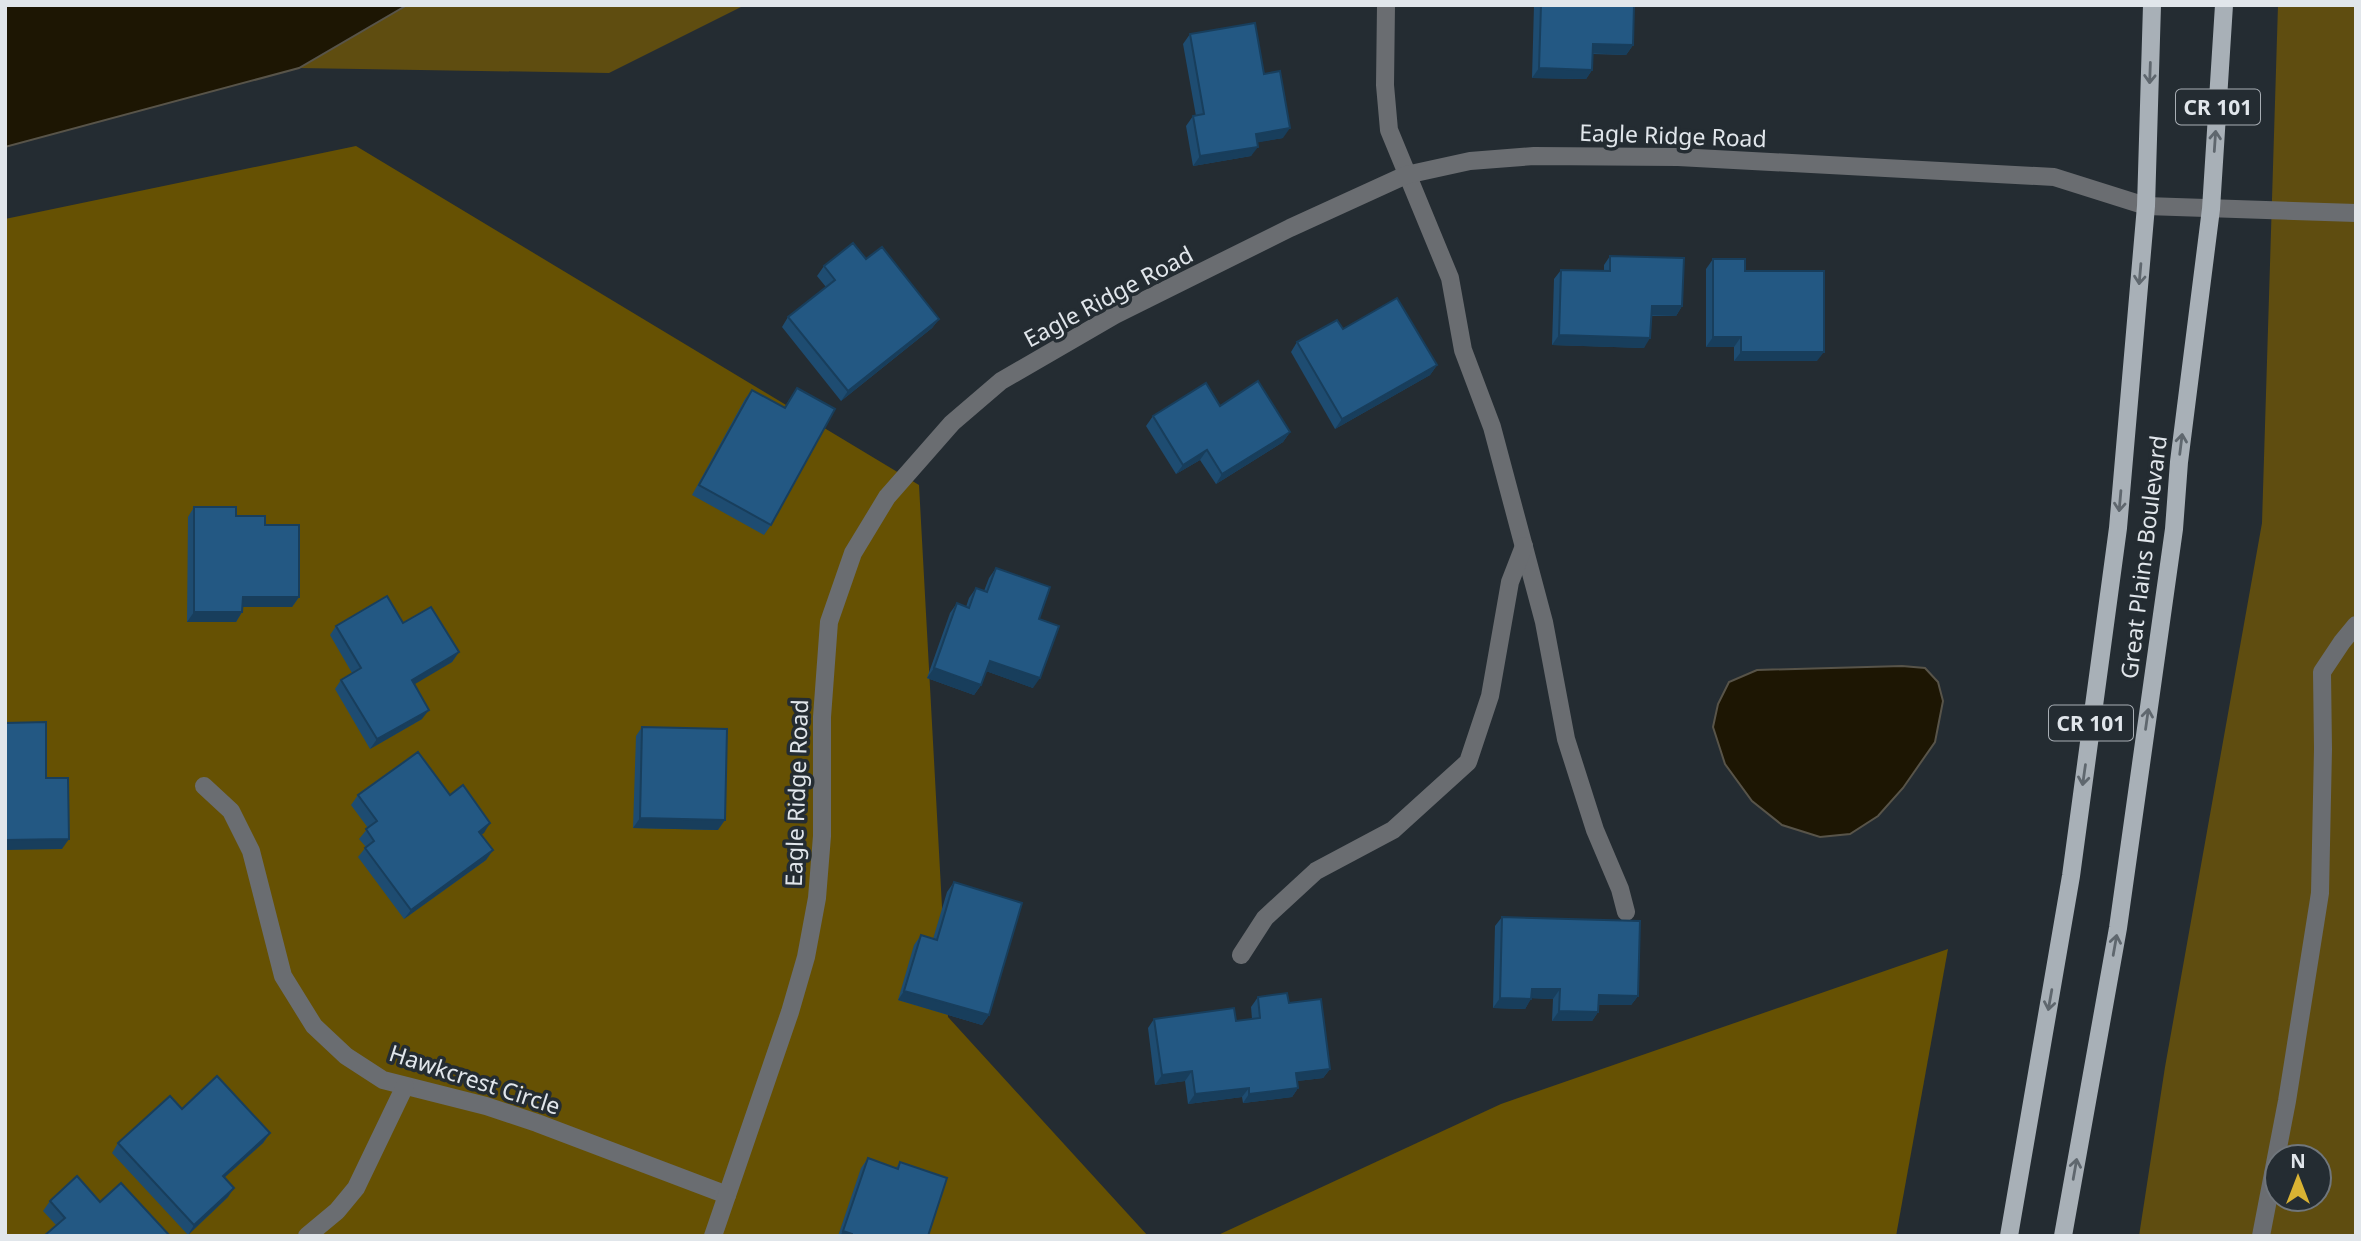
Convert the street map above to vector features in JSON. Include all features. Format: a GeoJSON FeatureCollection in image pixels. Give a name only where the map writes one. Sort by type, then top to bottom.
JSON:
{"type":"FeatureCollection","features":[{"type":"Feature","properties":{"kind":"main road","name":"Great Plains Boulevard"},"geometry":{"type":"LineString","coordinates":[[2009,1236],[2071,876],[2118,528],[2146,206],[2152,5]]}},
{"type":"Feature","properties":{"kind":"main road","name":"Great Plains Boulevard"},"geometry":{"type":"LineString","coordinates":[[2063,1236],[2118,928],[2174,529],[2179,462],[2211,209],[2224,5]]}},
{"type":"Feature","properties":{"kind":"street"},"geometry":{"type":"LineString","coordinates":[[1386,5],[1385,85],[1389,130],[1450,278],[1464,350],[1492,427],[1544,622],[1566,739],[1595,830],[1620,889],[1626,912]]}},
{"type":"Feature","properties":{"kind":"street","name":"Eagle Ridge Road"},"geometry":{"type":"LineString","coordinates":[[713,1236],[790,1012],[806,957],[817,898],[821,836],[821,717],[829,622],[853,552],[887,497],[952,423],[1001,381],[1115,315],[1290,228],[1406,175],[1470,161],[1534,156],[1678,157],[2054,177],[2146,206],[2356,214]]}},
{"type":"Feature","properties":{"kind":"street"},"geometry":{"type":"LineString","coordinates":[[1241,955],[1265,918],[1315,871],[1393,830],[1468,762],[1490,696],[1510,582],[1524,545]]}},
{"type":"Feature","properties":{"kind":"street"},"geometry":{"type":"LineString","coordinates":[[2261,1236],[2287,1101],[2320,893],[2322,672],[2356,625]]}},
{"type":"Feature","properties":{"kind":"street","name":"Hawkcrest Circle"},"geometry":{"type":"LineString","coordinates":[[204,786],[231,811],[251,851],[283,976],[314,1026],[346,1056],[383,1080],[486,1106],[537,1123],[726,1195]]}},
{"type":"Feature","properties":{"kind":"street"},"geometry":{"type":"LineString","coordinates":[[307,1236],[337,1211],[356,1188],[405,1086]]}},
{"type":"Feature","properties":{"kind":"shaded area"},"geometry":{"type":"Polygon","coordinates":[[[5,5],[407,5],[299,68],[5,147],[5,5]]]}},
{"type":"Feature","properties":{"kind":"shaded area"},"geometry":{"type":"Polygon","coordinates":[[[407,5],[745,5],[609,73],[299,68],[407,5]]]}},
{"type":"Feature","properties":{"kind":"shaded area"},"geometry":{"type":"Polygon","coordinates":[[[2278,5],[2356,5],[2356,1236],[2139,1236],[2165,1067],[2262,523],[2278,5]]]}},
{"type":"Feature","properties":{"kind":"shaded area"},"geometry":{"type":"Polygon","coordinates":[[[356,146],[919,485],[948,1017],[1148,1236],[5,1236],[5,219],[356,146]]]}},
{"type":"Feature","properties":{"kind":"shaded area"},"geometry":{"type":"Polygon","coordinates":[[[1902,666],[1925,668],[1938,682],[1943,701],[1935,742],[1903,788],[1878,816],[1850,834],[1820,837],[1782,825],[1752,801],[1725,764],[1713,727],[1718,704],[1729,682],[1757,670],[1902,666]]]}},
{"type":"Feature","properties":{"kind":"shaded area"},"geometry":{"type":"Polygon","coordinates":[[[1948,949],[1896,1236],[1216,1236],[1501,1104],[1948,949]]]}},
{"type":"Feature","properties":{"kind":"building"},"geometry":{"type":"Polygon","coordinates":[[[1541,5],[1634,5],[1633,45],[1593,44],[1592,70],[1539,68],[1541,5]]]}},
{"type":"Feature","properties":{"kind":"building"},"geometry":{"type":"Polygon","coordinates":[[[1255,23],[1264,74],[1280,71],[1290,128],[1256,134],[1258,147],[1200,156],[1193,116],[1204,114],[1190,34],[1255,23]]]}},
{"type":"Feature","properties":{"kind":"building"},"geometry":{"type":"Polygon","coordinates":[[[853,243],[866,259],[882,247],[939,319],[848,391],[788,317],[835,280],[824,266],[853,243]]]}},
{"type":"Feature","properties":{"kind":"building"},"geometry":{"type":"Polygon","coordinates":[[[1610,256],[1684,258],[1682,306],[1652,306],[1650,338],[1559,335],[1561,270],[1610,271],[1610,256]]]}},
{"type":"Feature","properties":{"kind":"building"},"geometry":{"type":"Polygon","coordinates":[[[1713,259],[1745,259],[1745,271],[1824,271],[1824,352],[1741,352],[1741,337],[1713,337],[1713,259]]]}},
{"type":"Feature","properties":{"kind":"building"},"geometry":{"type":"Polygon","coordinates":[[[1397,298],[1437,365],[1342,419],[1297,342],[1337,320],[1343,329],[1397,298]]]}},
{"type":"Feature","properties":{"kind":"building"},"geometry":{"type":"Polygon","coordinates":[[[1258,381],[1290,432],[1222,474],[1207,450],[1183,465],[1153,416],[1206,383],[1220,406],[1258,381]]]}},
{"type":"Feature","properties":{"kind":"building"},"geometry":{"type":"Polygon","coordinates":[[[797,388],[835,409],[771,525],[699,485],[752,390],[785,408],[797,388]]]}},
{"type":"Feature","properties":{"kind":"building"},"geometry":{"type":"Polygon","coordinates":[[[194,507],[236,507],[236,516],[265,516],[265,525],[299,525],[299,597],[243,597],[242,612],[194,612],[194,507]]]}},
{"type":"Feature","properties":{"kind":"building"},"geometry":{"type":"Polygon","coordinates":[[[996,568],[1050,587],[1039,619],[1059,626],[1040,678],[990,661],[981,685],[934,668],[957,603],[969,608],[976,588],[987,592],[996,568]]]}},
{"type":"Feature","properties":{"kind":"building"},"geometry":{"type":"Polygon","coordinates":[[[387,596],[403,623],[431,607],[459,652],[412,680],[429,710],[377,739],[341,680],[361,668],[336,626],[387,596]]]}},
{"type":"Feature","properties":{"kind":"building"},"geometry":{"type":"Polygon","coordinates":[[[46,722],[46,778],[68,778],[69,839],[5,840],[5,723],[46,722]]]}},
{"type":"Feature","properties":{"kind":"building"},"geometry":{"type":"Polygon","coordinates":[[[642,727],[727,729],[725,820],[640,818],[642,727]]]}},
{"type":"Feature","properties":{"kind":"building"},"geometry":{"type":"Polygon","coordinates":[[[418,752],[450,795],[463,785],[490,823],[479,832],[493,850],[411,910],[365,848],[374,841],[366,829],[377,821],[358,795],[418,752]]]}},
{"type":"Feature","properties":{"kind":"building"},"geometry":{"type":"Polygon","coordinates":[[[954,882],[1022,903],[989,1015],[904,991],[921,935],[937,940],[954,882]]]}},
{"type":"Feature","properties":{"kind":"building"},"geometry":{"type":"Polygon","coordinates":[[[1502,917],[1640,921],[1638,996],[1599,995],[1598,1012],[1559,1011],[1560,989],[1532,989],[1531,999],[1500,998],[1502,917]]]}},
{"type":"Feature","properties":{"kind":"building"},"geometry":{"type":"Polygon","coordinates":[[[1287,993],[1289,1003],[1321,999],[1330,1069],[1296,1073],[1298,1088],[1249,1094],[1249,1088],[1195,1094],[1192,1071],[1162,1075],[1154,1019],[1234,1008],[1236,1021],[1260,1018],[1258,997],[1287,993]]]}},
{"type":"Feature","properties":{"kind":"building"},"geometry":{"type":"Polygon","coordinates":[[[217,1076],[270,1133],[223,1176],[234,1188],[194,1225],[118,1143],[170,1096],[182,1109],[217,1076]]]}},
{"type":"Feature","properties":{"kind":"building"},"geometry":{"type":"Polygon","coordinates":[[[868,1158],[898,1169],[900,1162],[947,1178],[928,1236],[852,1236],[843,1231],[868,1158]]]}},
{"type":"Feature","properties":{"kind":"building"},"geometry":{"type":"Polygon","coordinates":[[[77,1176],[100,1202],[121,1183],[170,1236],[44,1236],[65,1218],[50,1201],[77,1176]]]}}]}
